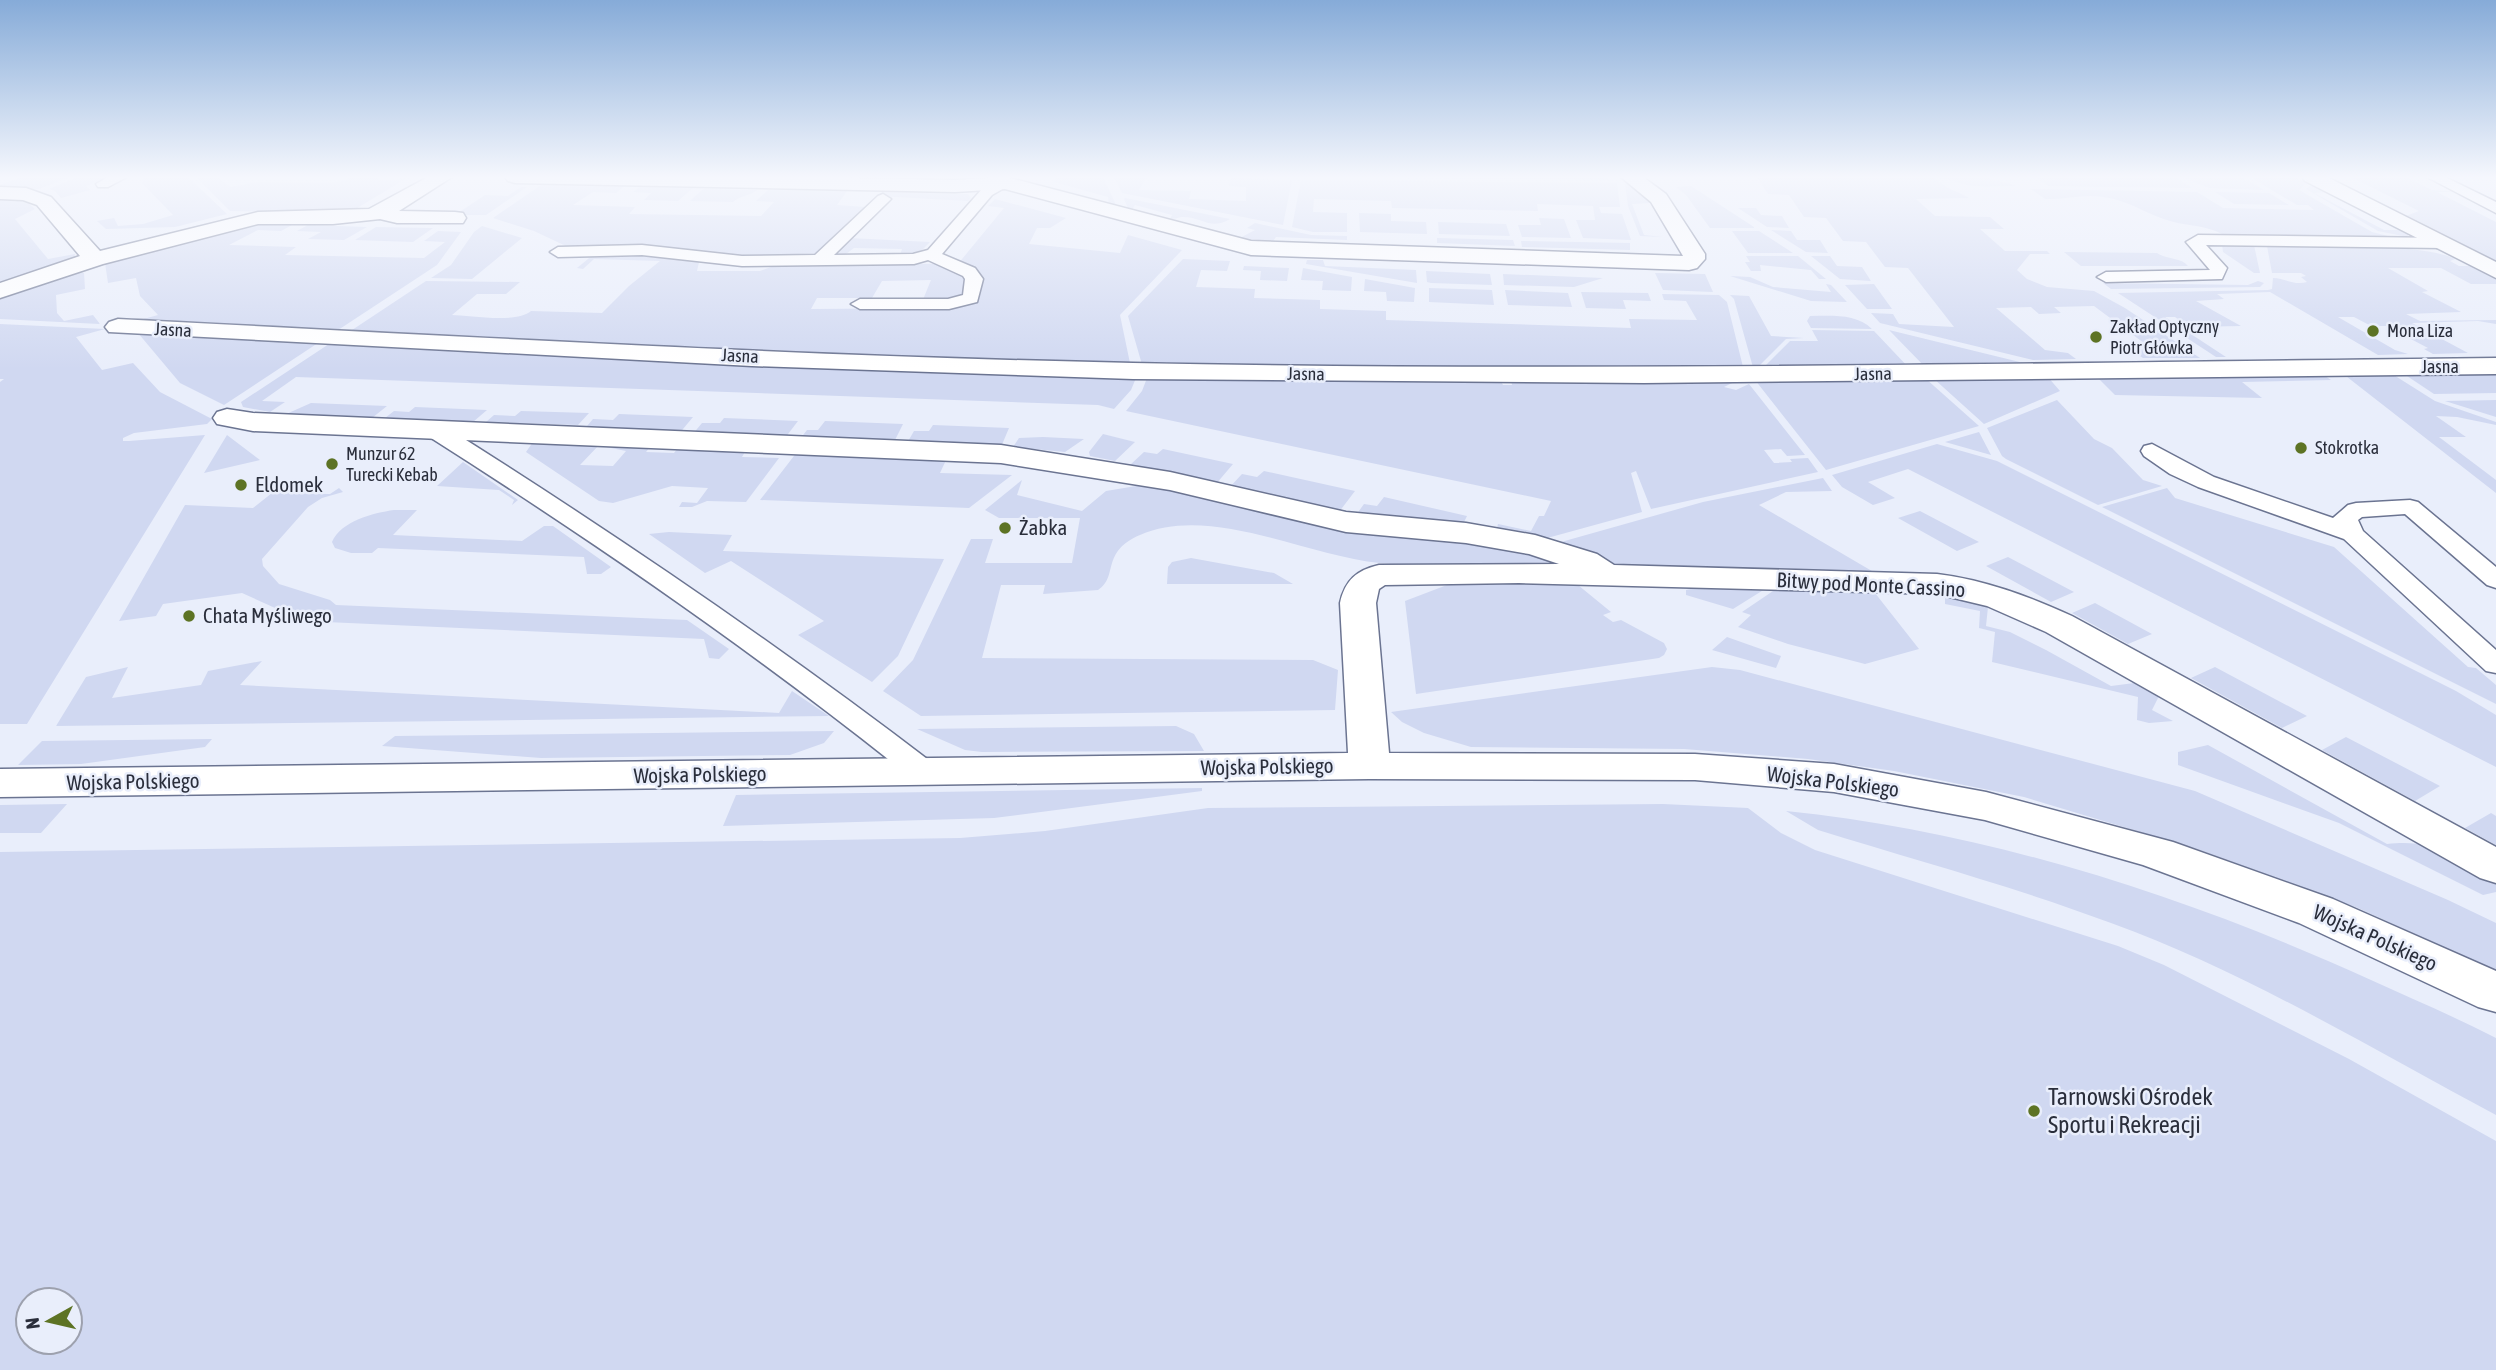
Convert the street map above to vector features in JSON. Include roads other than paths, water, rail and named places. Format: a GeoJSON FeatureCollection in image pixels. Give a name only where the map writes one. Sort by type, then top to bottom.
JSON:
{"type":"FeatureCollection","features":[{"type":"Feature","properties":{"kind":"street"},"geometry":{"type":"LineString","coordinates":[[79,241],[95,259]]}},
{"type":"Feature","properties":{"kind":"street"},"geometry":{"type":"LineString","coordinates":[[0,291],[95,259],[167,241]]}},
{"type":"Feature","properties":{"kind":"street"},"geometry":{"type":"LineString","coordinates":[[1220,241],[1251,248],[1689,263],[1694,259],[1694,254],[1686,241]]}},
{"type":"Feature","properties":{"kind":"street"},"geometry":{"type":"LineString","coordinates":[[2440,241],[2496,271]]}},
{"type":"Feature","properties":{"kind":"street","name":"Jasna"},"geometry":{"type":"LineString","coordinates":[[118,327],[954,367],[1139,372],[1748,375],[2496,366]]}},
{"type":"Feature","properties":{"kind":"street"},"geometry":{"type":"LineString","coordinates":[[227,418],[253,422],[436,431],[1001,454],[1170,481],[1346,522],[1465,533],[1535,545],[1585,561],[1607,576]]}},
{"type":"Feature","properties":{"kind":"street","name":"Bitwy pod Monte Cassino"},"geometry":{"type":"LineString","coordinates":[[1369,766],[1358,603],[1361,586],[1379,575],[1423,572],[1960,586],[1986,593],[2059,624],[2496,867]]}},
{"type":"Feature","properties":{"kind":"street","name":"Wojska Polskiego"},"geometry":{"type":"LineString","coordinates":[[0,783],[1369,766],[1695,767],[1833,778],[1986,806],[2157,853],[2316,911],[2496,993]]}},
{"type":"Feature","properties":{"kind":"lane"},"geometry":{"type":"LineString","coordinates":[[818,261],[839,241]]}},
{"type":"Feature","properties":{"kind":"lane"},"geometry":{"type":"LineString","coordinates":[[931,255],[943,241]]}},
{"type":"Feature","properties":{"kind":"lane"},"geometry":{"type":"LineString","coordinates":[[2106,277],[2216,275],[2219,268],[2197,247],[2194,242],[2196,241]]}},
{"type":"Feature","properties":{"kind":"lane"},"geometry":{"type":"LineString","coordinates":[[2275,241],[2444,243]]}},
{"type":"Feature","properties":{"kind":"lane"},"geometry":{"type":"LineString","coordinates":[[558,252],[642,250],[742,261],[904,260],[931,255],[969,272],[974,279],[971,298],[949,304],[860,304]]}},
{"type":"Feature","properties":{"kind":"lane"},"geometry":{"type":"LineString","coordinates":[[436,431],[570,516],[863,724],[924,772]]}},
{"type":"Feature","properties":{"kind":"lane"},"geometry":{"type":"LineString","coordinates":[[2152,451],[2170,466],[2190,477],[2310,516],[2352,534],[2496,665]]}},
{"type":"Feature","properties":{"kind":"lane"},"geometry":{"type":"LineString","coordinates":[[2352,534],[2345,518],[2356,510],[2410,507],[2496,580]]}},
{"type":"Feature","properties":{"kind":"place","name":"Mona Liza"},"geometry":{"type":"Point","coordinates":[2373,331]}},
{"type":"Feature","properties":{"kind":"place","name":"Zakład Optyczny Piotr Główka"},"geometry":{"type":"Point","coordinates":[2096,337]}},
{"type":"Feature","properties":{"kind":"place","name":"Stokrotka"},"geometry":{"type":"Point","coordinates":[2301,448]}},
{"type":"Feature","properties":{"kind":"place","name":"Munzur 62 Turecki Kebab"},"geometry":{"type":"Point","coordinates":[332,464]}},
{"type":"Feature","properties":{"kind":"place","name":"Eldomek"},"geometry":{"type":"Point","coordinates":[241,485]}},
{"type":"Feature","properties":{"kind":"place","name":"Żabka"},"geometry":{"type":"Point","coordinates":[1005,528]}},
{"type":"Feature","properties":{"kind":"place","name":"Chata Myśliwego"},"geometry":{"type":"Point","coordinates":[189,616]}},
{"type":"Feature","properties":{"kind":"place","name":"Tarnowski Ośrodek Sportu i Rekreacji"},"geometry":{"type":"Point","coordinates":[2034,1111]}}]}
